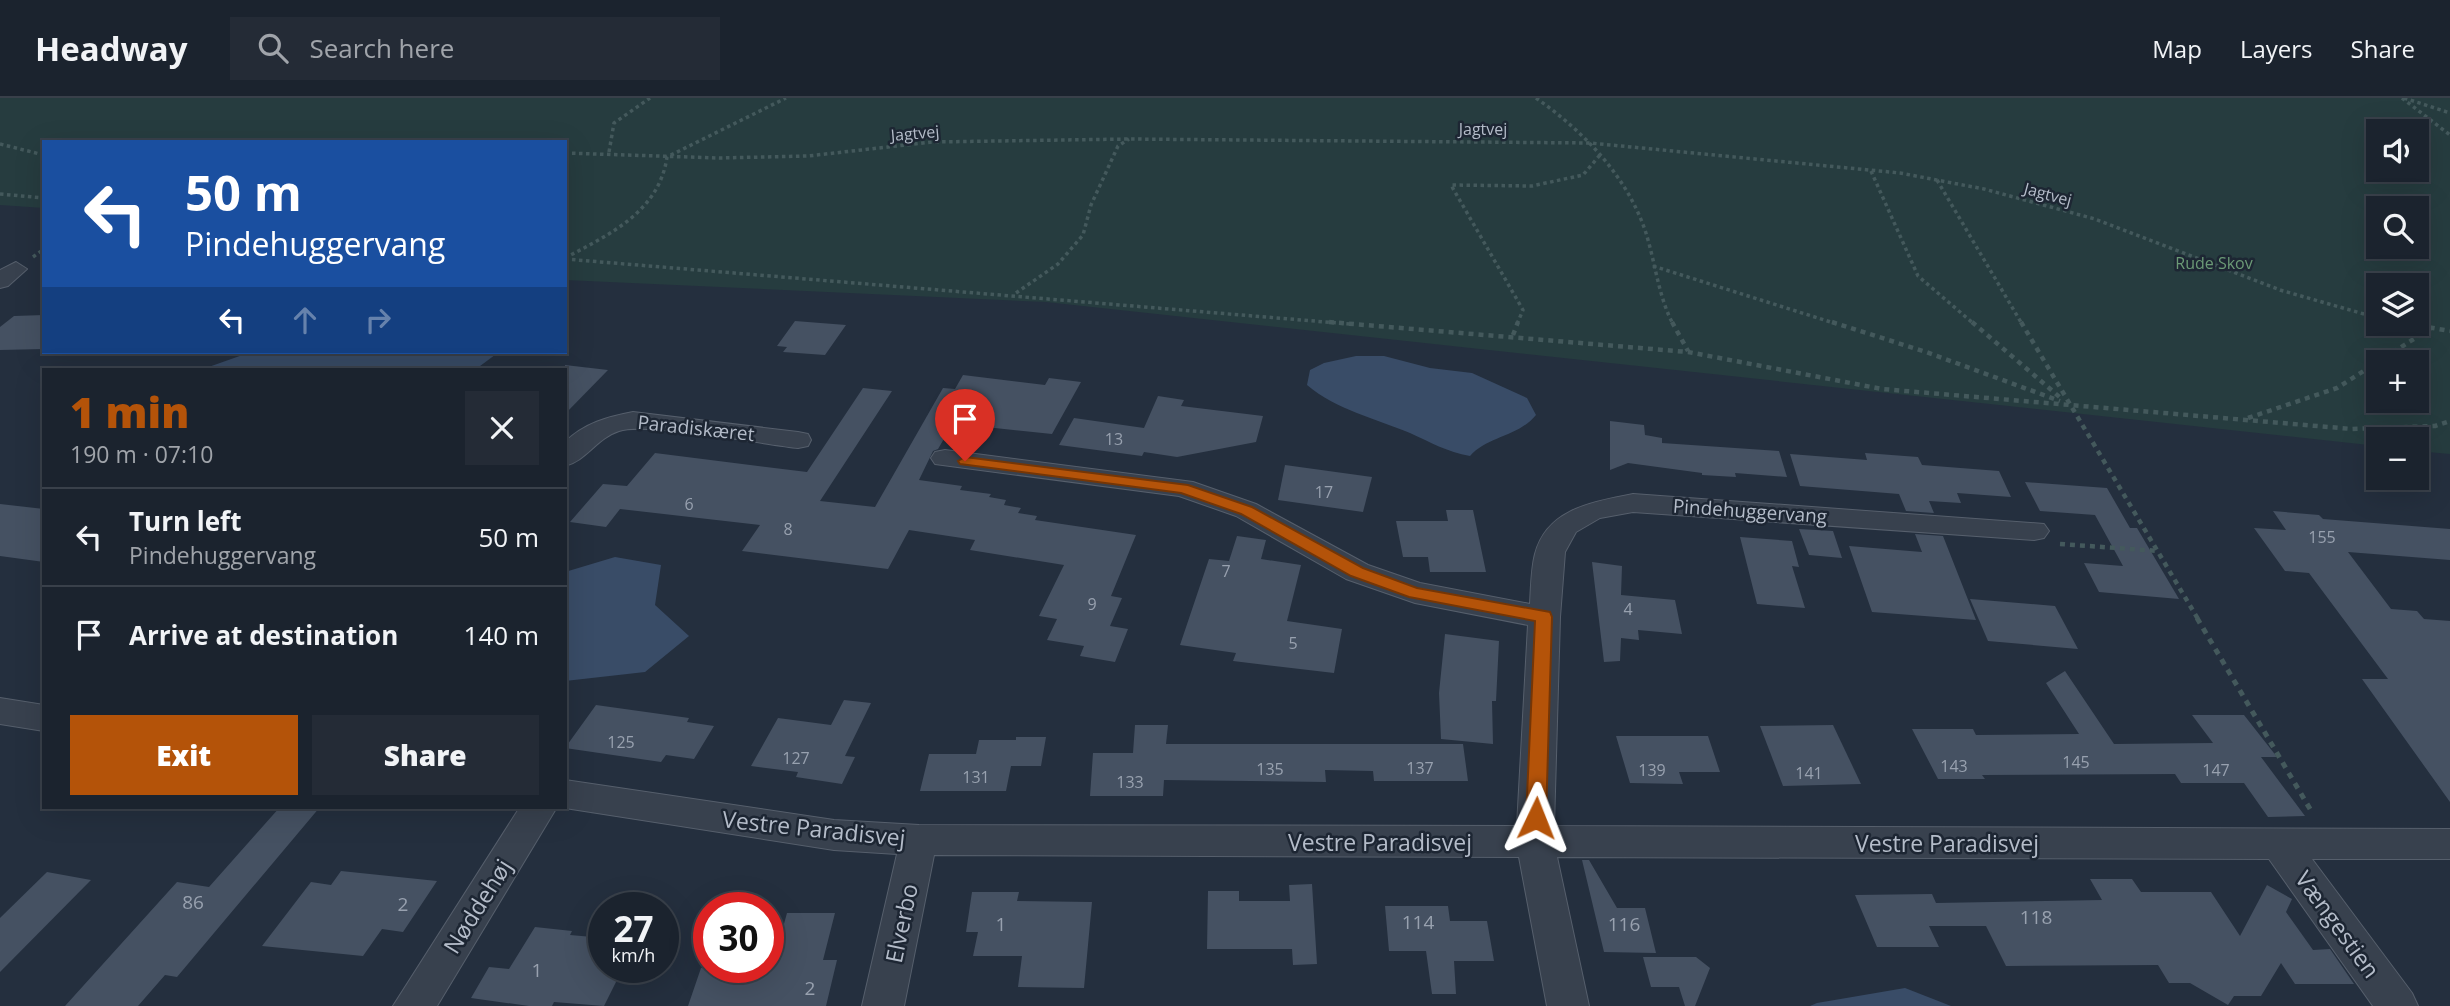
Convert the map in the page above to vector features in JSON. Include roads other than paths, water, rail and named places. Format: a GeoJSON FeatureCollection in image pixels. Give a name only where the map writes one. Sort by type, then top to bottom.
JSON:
{"type":"FeatureCollection","features":[{"type":"Feature","properties":{"kind":"street","name":"Paradiskæret"},"geometry":{"type":"LineString","coordinates":[[567,456],[583,438],[607,424],[633,420],[798,440]]}},
{"type":"Feature","properties":{"kind":"street"},"geometry":{"type":"LineString","coordinates":[[945,458],[1183,488],[1246,510],[1357,572],[1415,593],[1544,617]]}},
{"type":"Feature","properties":{"kind":"street","name":"Pindehuggervang"},"geometry":{"type":"LineString","coordinates":[[1568,1006],[1535,843],[1544,617],[1550,552],[1565,526],[1592,511],[1633,503],[2034,531]]}},
{"type":"Feature","properties":{"kind":"street"},"geometry":{"type":"LineString","coordinates":[[0,711],[42,718]]}},
{"type":"Feature","properties":{"kind":"street","name":"Vestre Paradisvej"},"geometry":{"type":"LineString","coordinates":[[567,794],[834,835],[919,840],[2450,844]]}},
{"type":"Feature","properties":{"kind":"street","name":"Nøddehøj"},"geometry":{"type":"LineString","coordinates":[[414,1006],[538,809]]}},
{"type":"Feature","properties":{"kind":"street","name":"Elverbo"},"geometry":{"type":"LineString","coordinates":[[883,1006],[919,840]]}},
{"type":"Feature","properties":{"kind":"street","name":"Vængestien"},"geometry":{"type":"LineString","coordinates":[[2279,843],[2397,1006]]}},
{"type":"Feature","properties":{"kind":"water"},"geometry":{"type":"Polygon","coordinates":[[[245,354],[496,354],[477,368],[206,368],[245,354]]]}},
{"type":"Feature","properties":{"kind":"water"},"geometry":{"type":"Polygon","coordinates":[[[1356,356],[1384,356],[1430,368],[1472,373],[1527,398],[1536,415],[1521,428],[1485,444],[1470,456],[1454,452],[1343,407],[1307,385],[1310,370],[1324,363],[1356,356]]]}},
{"type":"Feature","properties":{"kind":"water"},"geometry":{"type":"Polygon","coordinates":[[[615,557],[661,565],[655,605],[689,636],[645,672],[567,681],[567,571],[615,557]]]}},
{"type":"Feature","properties":{"kind":"water"},"geometry":{"type":"Polygon","coordinates":[[[1905,988],[1951,1006],[1810,1006],[1817,1003],[1905,988]]]}},
{"type":"Feature","properties":{"kind":"park label","name":"Rude Skov"},"geometry":{"type":"Point","coordinates":[2214,263]}}]}
